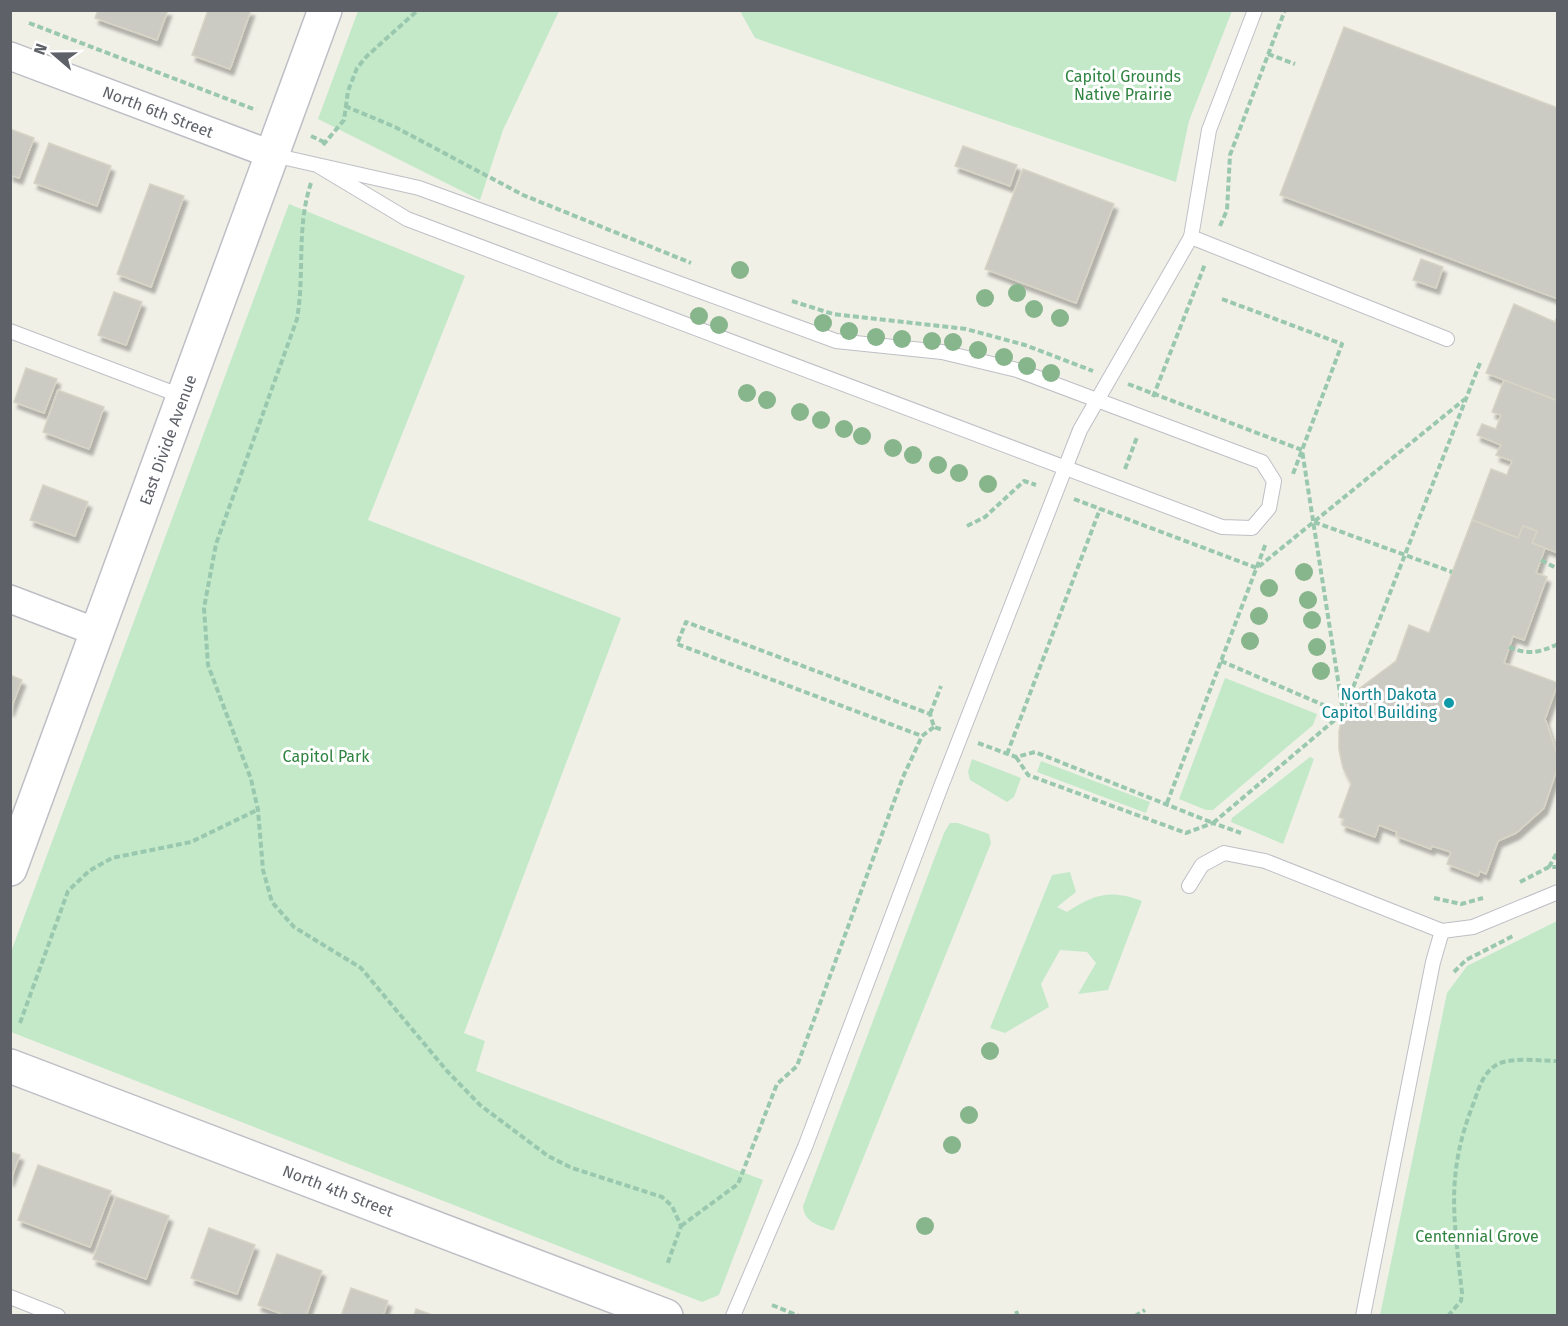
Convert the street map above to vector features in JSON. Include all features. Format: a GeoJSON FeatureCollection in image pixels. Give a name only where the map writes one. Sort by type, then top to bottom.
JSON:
{"type":"FeatureCollection","features":[{"type":"Feature","properties":{"kind":"street","name":"East Divide Avenue"},"geometry":{"type":"LineString","coordinates":[[10,869],[16,836],[99,633],[325,10]]}},
{"type":"Feature","properties":{"kind":"street","name":"North 6th Street"},"geometry":{"type":"LineString","coordinates":[[10,56],[273,155]]}},
{"type":"Feature","properties":{"kind":"street"},"geometry":{"type":"LineString","coordinates":[[10,599],[99,633]]}},
{"type":"Feature","properties":{"kind":"street","name":"North 4th Street"},"geometry":{"type":"LineString","coordinates":[[10,1066],[666,1316]]}},
{"type":"Feature","properties":{"kind":"lane"},"geometry":{"type":"LineString","coordinates":[[733,1316],[805,1147],[1080,430],[1191,237],[1209,130],[1255,10]]}},
{"type":"Feature","properties":{"kind":"lane"},"geometry":{"type":"LineString","coordinates":[[273,155],[419,188],[836,341],[942,352],[1017,370],[1262,462],[1274,481],[1269,508],[1252,528],[1222,527],[407,219],[317,165]]}},
{"type":"Feature","properties":{"kind":"lane"},"geometry":{"type":"LineString","coordinates":[[1191,237],[1447,339]]}},
{"type":"Feature","properties":{"kind":"lane"},"geometry":{"type":"LineString","coordinates":[[10,331],[184,397]]}},
{"type":"Feature","properties":{"kind":"lane"},"geometry":{"type":"LineString","coordinates":[[1189,886],[1202,866],[1224,853],[1265,861],[1442,931],[1473,927],[1557,892]]}},
{"type":"Feature","properties":{"kind":"lane"},"geometry":{"type":"LineString","coordinates":[[1363,1316],[1433,962],[1442,931]]}},
{"type":"Feature","properties":{"kind":"lane"},"geometry":{"type":"LineString","coordinates":[[10,1298],[58,1316]]}},
{"type":"Feature","properties":{"kind":"path"},"geometry":{"type":"LineString","coordinates":[[29,23],[250,107],[324,142],[344,120],[345,106],[357,68],[418,10]]}},
{"type":"Feature","properties":{"kind":"path"},"geometry":{"type":"LineString","coordinates":[[981,10],[1004,10]]}},
{"type":"Feature","properties":{"kind":"path"},"geometry":{"type":"LineString","coordinates":[[1108,512],[1227,210],[1230,155],[1285,10]]}},
{"type":"Feature","properties":{"kind":"path"},"geometry":{"type":"LineString","coordinates":[[1268,54],[1295,64]]}},
{"type":"Feature","properties":{"kind":"path"},"geometry":{"type":"LineString","coordinates":[[345,106],[395,127],[523,195],[700,267]]}},
{"type":"Feature","properties":{"kind":"path"},"geometry":{"type":"LineString","coordinates":[[305,201],[297,319],[216,543],[204,608],[208,665],[251,779],[258,810],[263,870],[272,902],[294,927],[361,968],[447,1071],[480,1105],[548,1156],[572,1168],[662,1197],[672,1206],[681,1226]]}},
{"type":"Feature","properties":{"kind":"path"},"geometry":{"type":"LineString","coordinates":[[786,300],[805,303],[833,314],[966,329],[1025,345],[1302,450],[1343,713]]}},
{"type":"Feature","properties":{"kind":"path"},"geometry":{"type":"LineString","coordinates":[[1016,757],[1028,775],[1186,833],[1213,823],[1343,713],[1480,363]]}},
{"type":"Feature","properties":{"kind":"path"},"geometry":{"type":"LineString","coordinates":[[967,526],[985,518],[1024,481],[1257,568],[1467,397]]}},
{"type":"Feature","properties":{"kind":"path"},"geometry":{"type":"LineString","coordinates":[[1007,754],[1100,509]]}},
{"type":"Feature","properties":{"kind":"path"},"geometry":{"type":"LineString","coordinates":[[1313,522],[1452,572]]}},
{"type":"Feature","properties":{"kind":"path"},"geometry":{"type":"LineString","coordinates":[[1541,560],[1557,569]]}},
{"type":"Feature","properties":{"kind":"path"},"geometry":{"type":"LineString","coordinates":[[922,736],[677,644],[686,622],[930,714]]}},
{"type":"Feature","properties":{"kind":"path"},"geometry":{"type":"LineString","coordinates":[[1509,647],[1524,653],[1541,652],[1557,644]]}},
{"type":"Feature","properties":{"kind":"path"},"geometry":{"type":"LineString","coordinates":[[1221,661],[1343,713]]}},
{"type":"Feature","properties":{"kind":"path"},"geometry":{"type":"LineString","coordinates":[[934,727],[930,714],[941,686]]}},
{"type":"Feature","properties":{"kind":"path"},"geometry":{"type":"LineString","coordinates":[[934,727],[1016,757],[1035,752],[1246,835]]}},
{"type":"Feature","properties":{"kind":"path"},"geometry":{"type":"LineString","coordinates":[[667,1265],[681,1226],[738,1184],[777,1084],[797,1066],[903,777],[922,736],[934,727]]}},
{"type":"Feature","properties":{"kind":"path"},"geometry":{"type":"LineString","coordinates":[[20,1023],[68,891],[89,871],[112,858],[191,842],[258,810]]}},
{"type":"Feature","properties":{"kind":"path"},"geometry":{"type":"LineString","coordinates":[[1549,867],[1557,851]]}},
{"type":"Feature","properties":{"kind":"path"},"geometry":{"type":"LineString","coordinates":[[1516,884],[1549,867],[1557,867]]}},
{"type":"Feature","properties":{"kind":"path"},"geometry":{"type":"LineString","coordinates":[[1434,898],[1461,903],[1490,897]]}},
{"type":"Feature","properties":{"kind":"path"},"geometry":{"type":"LineString","coordinates":[[1450,976],[1466,960],[1516,934]]}},
{"type":"Feature","properties":{"kind":"path"},"geometry":{"type":"LineString","coordinates":[[1448,1316],[1461,1301],[1462,1293],[1453,1225],[1455,1166],[1465,1124],[1482,1080],[1491,1068],[1502,1062],[1557,1061]]}},
{"type":"Feature","properties":{"kind":"path"},"geometry":{"type":"LineString","coordinates":[[772,1305],[799,1316]]}},
{"type":"Feature","properties":{"kind":"path"},"geometry":{"type":"LineString","coordinates":[[1135,1316],[1145,1310]]}},
{"type":"Feature","properties":{"kind":"green space"},"geometry":{"type":"Polygon","coordinates":[[[358,11],[559,11],[503,130],[480,200],[318,119],[358,11]]]}},
{"type":"Feature","properties":{"kind":"green space","name":"Capitol Grounds Native Prairie"},"geometry":{"type":"Polygon","coordinates":[[[740,11],[1232,11],[1189,121],[1176,182],[755,38],[740,11]]]}},
{"type":"Feature","properties":{"kind":"green space","name":"Capitol Park"},"geometry":{"type":"Polygon","coordinates":[[[289,204],[465,276],[368,520],[621,618],[464,1033],[485,1041],[476,1071],[763,1180],[719,1295],[702,1302],[11,1032],[11,952],[289,204]]]}},
{"type":"Feature","properties":{"kind":"green space"},"geometry":{"type":"Polygon","coordinates":[[[1225,678],[1317,714],[1313,725],[1213,810],[1206,810],[1179,799],[1225,678]]]}},
{"type":"Feature","properties":{"kind":"green space"},"geometry":{"type":"Polygon","coordinates":[[[1310,757],[1314,759],[1283,844],[1231,822],[1232,818],[1310,757]]]}},
{"type":"Feature","properties":{"kind":"green space"},"geometry":{"type":"Polygon","coordinates":[[[972,759],[1021,778],[1014,797],[1007,802],[970,780],[968,772],[972,759]]]}},
{"type":"Feature","properties":{"kind":"green space"},"geometry":{"type":"Polygon","coordinates":[[[1041,761],[1150,802],[1146,813],[1037,772],[1041,761]]]}},
{"type":"Feature","properties":{"kind":"green space"},"geometry":{"type":"Polygon","coordinates":[[[950,823],[958,823],[989,834],[991,843],[834,1230],[831,1230],[809,1219],[803,1206],[944,833],[950,823]]]}},
{"type":"Feature","properties":{"kind":"green space"},"geometry":{"type":"Polygon","coordinates":[[[1070,872],[1076,892],[1057,907],[1067,912],[1094,897],[1103,895],[1121,895],[1142,901],[1108,990],[1078,994],[1096,963],[1087,952],[1060,950],[1041,984],[1049,1007],[1005,1033],[990,1028],[1052,875],[1070,872]]]}},
{"type":"Feature","properties":{"kind":"green space","name":"Centennial Grove"},"geometry":{"type":"Polygon","coordinates":[[[1557,921],[1557,1315],[1380,1315],[1447,993],[1467,966],[1557,921]]]}},
{"type":"Feature","properties":{"kind":"building"},"geometry":{"type":"Polygon","coordinates":[[[98,10],[168,10],[157,40],[95,18],[98,10]]]}},
{"type":"Feature","properties":{"kind":"building"},"geometry":{"type":"Polygon","coordinates":[[[208,10],[251,10],[230,69],[192,55],[208,10]]]}},
{"type":"Feature","properties":{"kind":"building"},"geometry":{"type":"Polygon","coordinates":[[[1344,27],[1558,108],[1558,299],[1280,195],[1344,27]]]}},
{"type":"Feature","properties":{"kind":"building"},"geometry":{"type":"Polygon","coordinates":[[[10,129],[34,138],[19,178],[10,175],[10,129]]]}},
{"type":"Feature","properties":{"kind":"building"},"geometry":{"type":"Polygon","coordinates":[[[49,143],[111,166],[97,206],[34,183],[49,143]]]}},
{"type":"Feature","properties":{"kind":"building"},"geometry":{"type":"Polygon","coordinates":[[[963,146],[1017,165],[1010,186],[955,166],[963,146]]]}},
{"type":"Feature","properties":{"kind":"building"},"geometry":{"type":"Polygon","coordinates":[[[1023,169],[1114,204],[1076,303],[985,269],[1023,169]]]}},
{"type":"Feature","properties":{"kind":"building"},"geometry":{"type":"Polygon","coordinates":[[[150,184],[184,196],[151,287],[117,274],[150,184]]]}},
{"type":"Feature","properties":{"kind":"building"},"geometry":{"type":"Polygon","coordinates":[[[1421,259],[1443,267],[1436,288],[1413,280],[1421,259]]]}},
{"type":"Feature","properties":{"kind":"building"},"geometry":{"type":"Polygon","coordinates":[[[114,292],[142,302],[126,345],[98,335],[114,292]]]}},
{"type":"Feature","properties":{"kind":"building"},"geometry":{"type":"Polygon","coordinates":[[[1514,304],[1555,322],[1558,314],[1558,401],[1486,373],[1514,304]]]}},
{"type":"Feature","properties":{"kind":"building"},"geometry":{"type":"Polygon","coordinates":[[[26,368],[57,379],[44,413],[14,402],[26,368]]]}},
{"type":"Feature","properties":{"kind":"building"},"geometry":{"type":"Polygon","coordinates":[[[1504,380],[1558,401],[1558,553],[1532,543],[1537,531],[1523,526],[1518,538],[1472,520],[1491,469],[1507,475],[1512,461],[1496,455],[1501,445],[1477,435],[1482,424],[1496,429],[1501,415],[1492,412],[1504,380]]]}},
{"type":"Feature","properties":{"kind":"building"},"geometry":{"type":"Polygon","coordinates":[[[58,390],[104,407],[89,449],[43,432],[58,390]]]}},
{"type":"Feature","properties":{"kind":"building"},"geometry":{"type":"Polygon","coordinates":[[[43,485],[88,502],[75,536],[30,520],[43,485]]]}},
{"type":"Feature","properties":{"kind":"building","name":"North Dakota Capitol Building"},"geometry":{"type":"Polygon","coordinates":[[[1472,520],[1518,538],[1523,526],[1537,531],[1532,543],[1545,548],[1536,573],[1547,577],[1524,640],[1513,636],[1504,663],[1558,683],[1545,719],[1557,754],[1556,772],[1544,808],[1516,833],[1498,841],[1486,874],[1480,871],[1478,876],[1447,864],[1451,852],[1432,846],[1431,849],[1396,836],[1397,832],[1379,825],[1375,837],[1342,825],[1344,819],[1339,817],[1351,784],[1343,768],[1339,750],[1339,731],[1343,713],[1352,694],[1396,661],[1409,625],[1429,633],[1472,520]]]}},
{"type":"Feature","properties":{"kind":"building"},"geometry":{"type":"Polygon","coordinates":[[[10,675],[22,680],[10,711],[10,675]]]}},
{"type":"Feature","properties":{"kind":"building"},"geometry":{"type":"Polygon","coordinates":[[[10,1152],[20,1155],[10,1181],[10,1152]]]}},
{"type":"Feature","properties":{"kind":"building"},"geometry":{"type":"Polygon","coordinates":[[[38,1165],[111,1191],[90,1247],[18,1220],[38,1165]]]}},
{"type":"Feature","properties":{"kind":"building"},"geometry":{"type":"Polygon","coordinates":[[[116,1197],[169,1216],[146,1279],[93,1259],[116,1197]]]}},
{"type":"Feature","properties":{"kind":"building"},"geometry":{"type":"Polygon","coordinates":[[[209,1228],[255,1245],[237,1294],[191,1278],[209,1228]]]}},
{"type":"Feature","properties":{"kind":"building"},"geometry":{"type":"Polygon","coordinates":[[[277,1254],[322,1271],[306,1316],[287,1316],[258,1305],[277,1254]]]}},
{"type":"Feature","properties":{"kind":"building"},"geometry":{"type":"Polygon","coordinates":[[[351,1288],[388,1301],[383,1316],[341,1316],[351,1288]]]}},
{"type":"Feature","properties":{"kind":"building"},"geometry":{"type":"Polygon","coordinates":[[[416,1309],[435,1316],[414,1316],[416,1309]]]}},
{"type":"Feature","properties":{"kind":"place","name":"North Dakota Capitol Building"},"geometry":{"type":"Point","coordinates":[1449,703]}}]}
